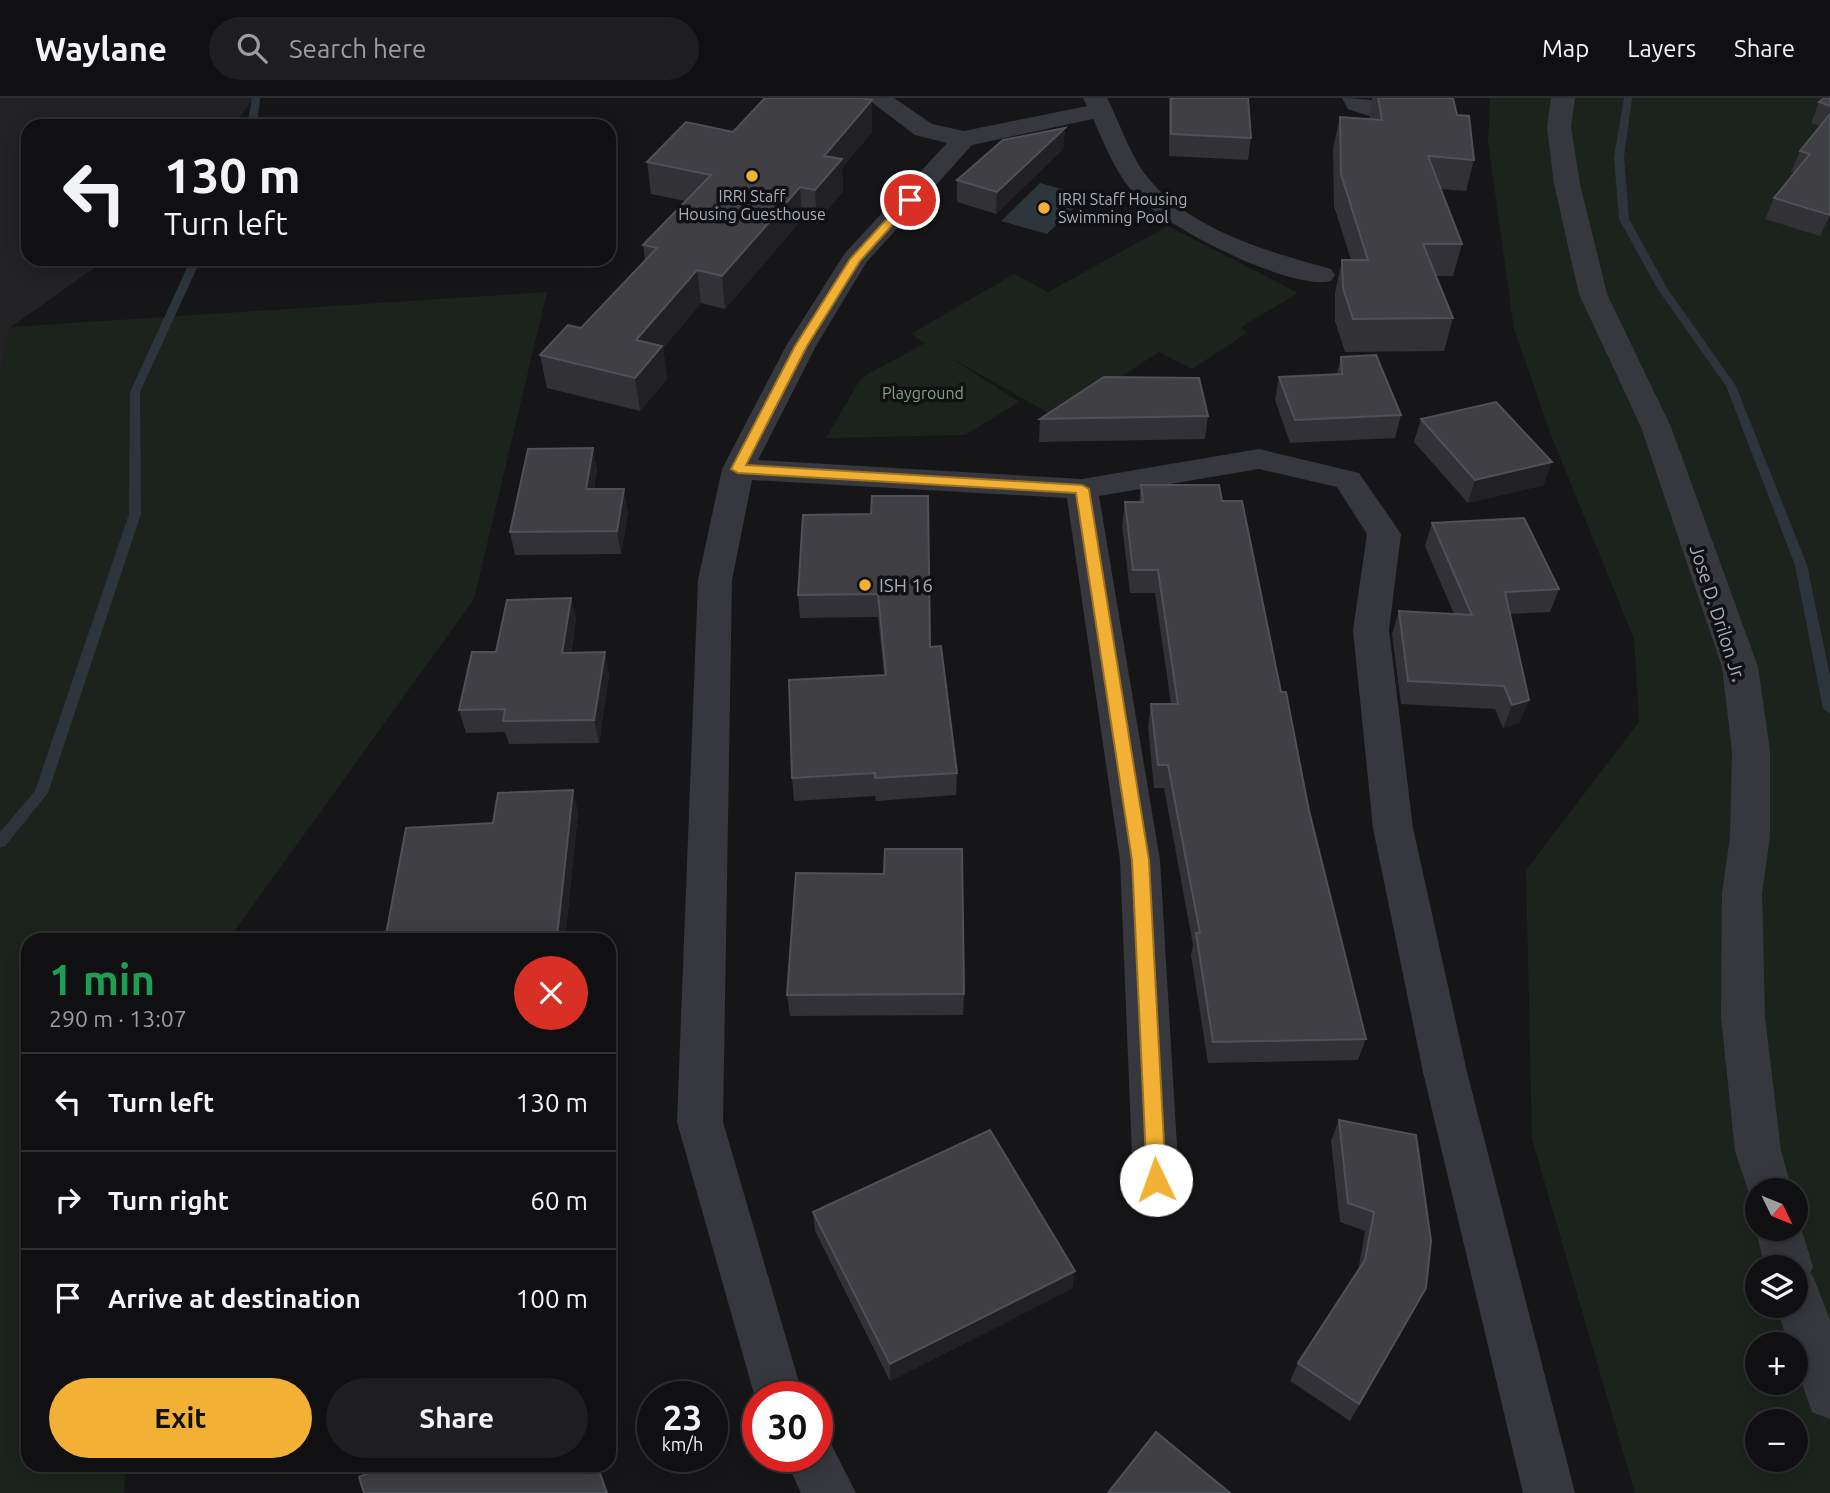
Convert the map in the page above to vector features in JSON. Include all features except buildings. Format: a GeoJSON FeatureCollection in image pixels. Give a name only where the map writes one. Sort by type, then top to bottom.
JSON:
{"type":"FeatureCollection","features":[{"type":"Feature","properties":{"kind":"street"},"geometry":{"type":"LineString","coordinates":[[878,98],[924,130],[964,139],[1099,104],[1139,184],[1171,212],[1219,238],[1281,265],[1321,275]]}},
{"type":"Feature","properties":{"kind":"street"},"geometry":{"type":"LineString","coordinates":[[1354,98],[1357,104],[1373,110],[1437,118]]}},
{"type":"Feature","properties":{"kind":"street","name":"Jose D. Drilon Jr."},"geometry":{"type":"LineString","coordinates":[[1563,98],[1559,128],[1567,184],[1593,294],[1620,346],[1656,427],[1740,667],[1751,751],[1750,837],[1742,893],[1743,1017],[1758,1151],[1766,1178]]}},
{"type":"Feature","properties":{"kind":"street"},"geometry":{"type":"LineString","coordinates":[[774,1381],[700,1122],[716,580],[738,469],[801,346],[855,259],[964,139]]}},
{"type":"Feature","properties":{"kind":"street"},"geometry":{"type":"LineString","coordinates":[[738,469],[1082,489],[1259,459],[1348,480],[1384,534],[1371,630],[1393,828],[1445,1072],[1549,1493]]}},
{"type":"Feature","properties":{"kind":"street"},"geometry":{"type":"LineString","coordinates":[[1082,489],[1140,860],[1156,1180]]}},
{"type":"Feature","properties":{"kind":"street"},"geometry":{"type":"LineString","coordinates":[[1805,1318],[1830,1394]]}},
{"type":"Feature","properties":{"kind":"street"},"geometry":{"type":"LineString","coordinates":[[819,1472],[831,1493]]}},
{"type":"Feature","properties":{"kind":"shaded area"},"geometry":{"type":"Polygon","coordinates":[[[0,98],[254,98],[238,119],[21,119],[21,266],[97,266],[11,327],[0,373],[0,98]]]}},
{"type":"Feature","properties":{"kind":"shaded area","name":"IRRI Staff Housing Swimming Pool"},"geometry":{"type":"Polygon","coordinates":[[[1040,183],[1086,196],[1047,234],[1001,221],[1040,183]]]}},
{"type":"Feature","properties":{"kind":"green space"},"geometry":{"type":"Polygon","coordinates":[[[1490,98],[1830,98],[1830,1493],[1635,1493],[1532,1139],[1526,870],[1639,722],[1634,639],[1551,435],[1514,329],[1488,142],[1490,98]]]}},
{"type":"Feature","properties":{"kind":"green space","name":"Playground"},"geometry":{"type":"Polygon","coordinates":[[[1168,226],[1298,293],[1241,327],[1247,333],[1192,369],[1159,352],[1057,418],[946,355],[1019,402],[965,435],[826,438],[861,378],[925,343],[911,334],[1014,274],[1048,292],[1168,226]]]}},
{"type":"Feature","properties":{"kind":"green space"},"geometry":{"type":"Polygon","coordinates":[[[547,292],[474,599],[233,933],[21,933],[21,1472],[126,1472],[124,1493],[0,1493],[0,373],[11,327],[547,292]]]}},
{"type":"Feature","properties":{"kind":"waterway"},"geometry":{"type":"LineString","coordinates":[[253,119],[256,98]]}},
{"type":"Feature","properties":{"kind":"waterway"},"geometry":{"type":"LineString","coordinates":[[1628,98],[1619,157],[1624,219],[1662,288],[1731,386],[1801,565],[1830,709]]}},
{"type":"Feature","properties":{"kind":"waterway"},"geometry":{"type":"LineString","coordinates":[[0,842],[41,793],[135,514],[135,392],[193,266]]}},
{"type":"Feature","properties":{"kind":"place","name":"IRRI Staff Housing Guesthouse"},"geometry":{"type":"Point","coordinates":[752,176]}},
{"type":"Feature","properties":{"kind":"place","name":"IRRI Staff Housing Swimming Pool"},"geometry":{"type":"Point","coordinates":[1044,208]}},
{"type":"Feature","properties":{"kind":"place","name":"ISH 16"},"geometry":{"type":"Point","coordinates":[865,585]}},
{"type":"Feature","properties":{"kind":"route"},"geometry":{"type":"LineString","coordinates":[[910,200],[855,259],[801,346],[738,469],[1082,489],[1140,860],[1156,1180]]}}]}
